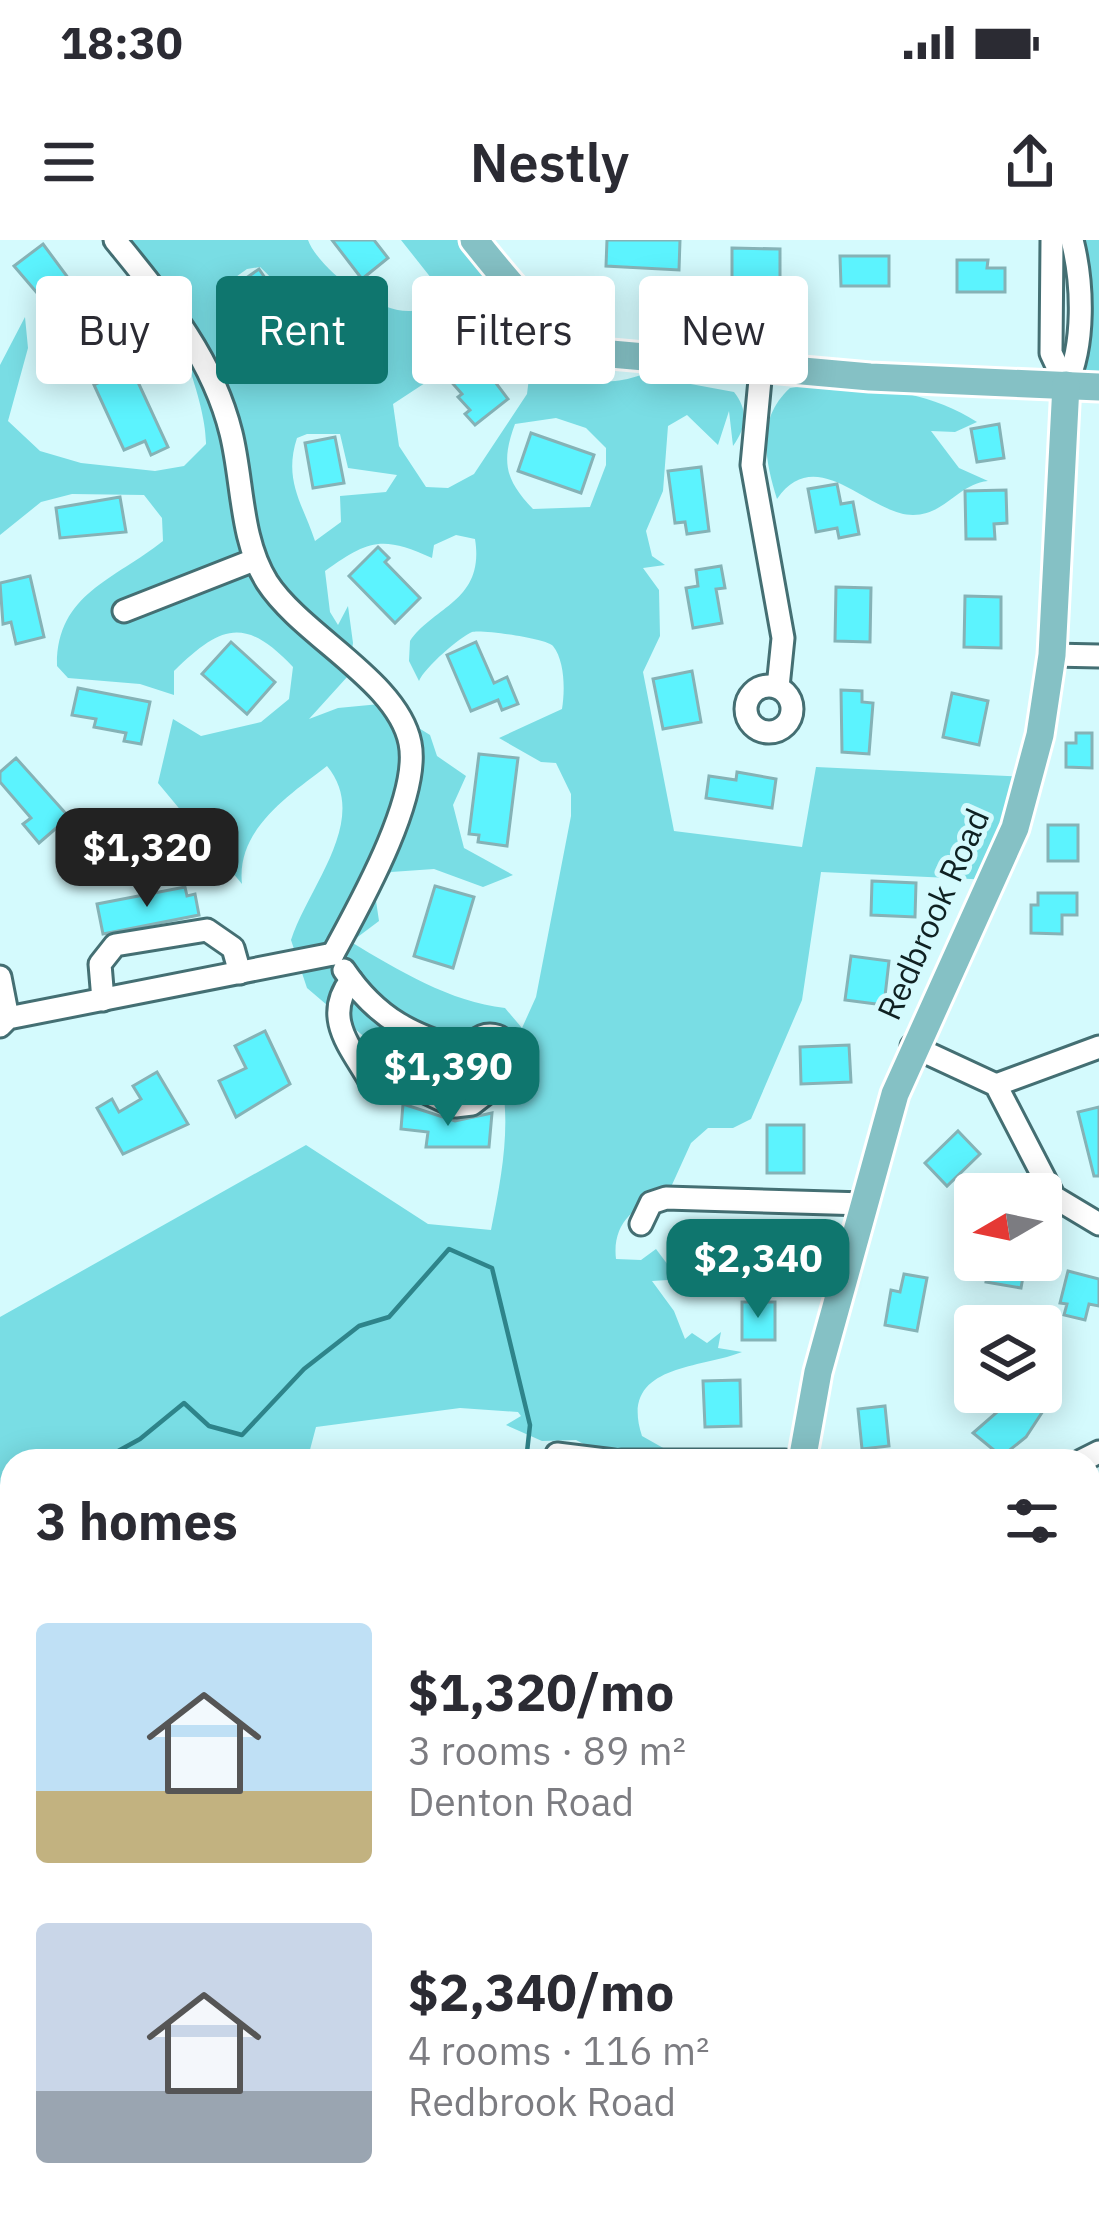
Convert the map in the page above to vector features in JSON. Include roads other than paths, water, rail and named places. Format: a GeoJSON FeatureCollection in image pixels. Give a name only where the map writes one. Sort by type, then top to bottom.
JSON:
{"type":"FeatureCollection","features":[{"type":"Feature","properties":{"kind":"main road"},"geometry":{"type":"LineString","coordinates":[[474,240],[536,315],[584,346],[639,358]]}},
{"type":"Feature","properties":{"kind":"main road"},"geometry":{"type":"LineString","coordinates":[[808,371],[1099,387]]}},
{"type":"Feature","properties":{"kind":"main road","name":"Redbrook Road"},"geometry":{"type":"LineString","coordinates":[[804,1449],[818,1372],[912,1046],[1015,828],[1040,735],[1052,655],[1066,385]]}},
{"type":"Feature","properties":{"kind":"street"},"geometry":{"type":"LineString","coordinates":[[115,240],[167,304],[218,390],[254,560],[290,610],[388,702],[410,744],[407,790],[333,954]]}},
{"type":"Feature","properties":{"kind":"street"},"geometry":{"type":"LineString","coordinates":[[1052,240],[1051,353],[1066,385]]}},
{"type":"Feature","properties":{"kind":"street"},"geometry":{"type":"LineString","coordinates":[[1066,385],[1076,366],[1078,309],[1072,240]]}},
{"type":"Feature","properties":{"kind":"street"},"geometry":{"type":"LineString","coordinates":[[760,384],[752,465],[781,622],[778,687]]}},
{"type":"Feature","properties":{"kind":"street"},"geometry":{"type":"LineString","coordinates":[[124,611],[254,560]]}},
{"type":"Feature","properties":{"kind":"street"},"geometry":{"type":"LineString","coordinates":[[1052,655],[1099,656]]}},
{"type":"Feature","properties":{"kind":"street"},"geometry":{"type":"LineString","coordinates":[[103,1000],[100,964],[115,945],[207,930],[232,948],[240,973]]}},
{"type":"Feature","properties":{"kind":"street"},"geometry":{"type":"LineString","coordinates":[[0,977],[4,1022],[333,954]]}},
{"type":"Feature","properties":{"kind":"street"},"geometry":{"type":"LineString","coordinates":[[333,954],[391,1022],[471,1052]]}},
{"type":"Feature","properties":{"kind":"street"},"geometry":{"type":"LineString","coordinates":[[351,980],[343,991],[339,1031],[370,1081],[400,1080],[455,1106],[486,1097],[494,1087],[493,1075],[510,1058],[503,1040],[483,1036],[471,1052]]}},
{"type":"Feature","properties":{"kind":"street"},"geometry":{"type":"LineString","coordinates":[[912,1046],[996,1085],[1054,1197],[1099,1224]]}},
{"type":"Feature","properties":{"kind":"street"},"geometry":{"type":"LineString","coordinates":[[996,1085],[1099,1047]]}},
{"type":"Feature","properties":{"kind":"street"},"geometry":{"type":"LineString","coordinates":[[471,1052],[476,1069],[493,1075]]}},
{"type":"Feature","properties":{"kind":"street"},"geometry":{"type":"LineString","coordinates":[[641,1224],[651,1203],[666,1198],[865,1204]]}},
{"type":"Feature","properties":{"kind":"waterway"},"geometry":{"type":"LineString","coordinates":[[122,1449],[184,1403],[209,1426],[242,1435],[304,1369],[359,1326],[389,1317],[449,1249],[492,1268],[530,1425],[527,1449]]}}]}
